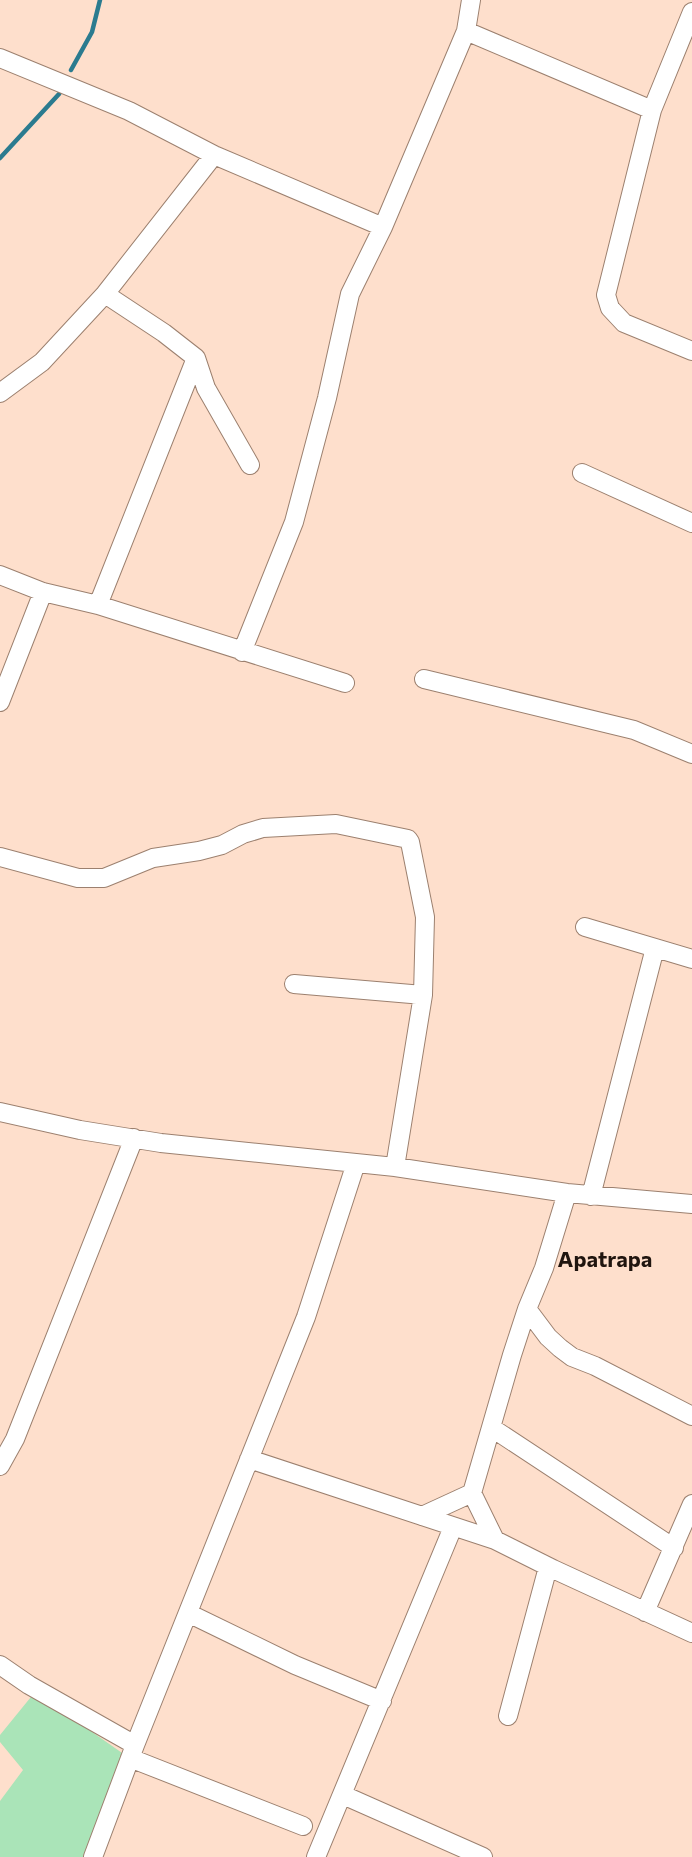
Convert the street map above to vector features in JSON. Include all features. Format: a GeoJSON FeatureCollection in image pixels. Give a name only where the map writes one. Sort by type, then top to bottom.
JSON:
{"type":"FeatureCollection","features":[{"type":"Feature","properties":{"kind":"street"},"geometry":{"type":"LineString","coordinates":[[242,652],[294,522],[327,398],[350,294],[383,227],[466,31],[471,0]]}},
{"type":"Feature","properties":{"kind":"street"},"geometry":{"type":"LineString","coordinates":[[692,12],[652,110],[606,295],[610,308],[624,323],[692,351]]}},
{"type":"Feature","properties":{"kind":"street"},"geometry":{"type":"LineString","coordinates":[[466,31],[652,110]]}},
{"type":"Feature","properties":{"kind":"street"},"geometry":{"type":"LineString","coordinates":[[0,58],[129,111],[214,155],[383,227]]}},
{"type":"Feature","properties":{"kind":"street"},"geometry":{"type":"LineString","coordinates":[[0,392],[42,362],[105,294],[214,155]]}},
{"type":"Feature","properties":{"kind":"street"},"geometry":{"type":"LineString","coordinates":[[105,294],[164,333],[196,358],[206,388],[250,464]]}},
{"type":"Feature","properties":{"kind":"street"},"geometry":{"type":"LineString","coordinates":[[98,606],[196,358]]}},
{"type":"Feature","properties":{"kind":"street"},"geometry":{"type":"LineString","coordinates":[[582,473],[692,523]]}},
{"type":"Feature","properties":{"kind":"street"},"geometry":{"type":"LineString","coordinates":[[0,575],[43,592],[98,606],[345,683]]}},
{"type":"Feature","properties":{"kind":"street"},"geometry":{"type":"LineString","coordinates":[[0,702],[43,592]]}},
{"type":"Feature","properties":{"kind":"street"},"geometry":{"type":"LineString","coordinates":[[424,679],[634,730],[692,754]]}},
{"type":"Feature","properties":{"kind":"street"},"geometry":{"type":"LineString","coordinates":[[0,857],[78,878],[104,878],[153,858],[222,846],[243,834],[263,828],[336,824],[408,839],[425,917],[423,995],[395,1167]]}},
{"type":"Feature","properties":{"kind":"street"},"geometry":{"type":"LineString","coordinates":[[585,927],[692,959]]}},
{"type":"Feature","properties":{"kind":"street"},"geometry":{"type":"LineString","coordinates":[[591,1196],[655,948]]}},
{"type":"Feature","properties":{"kind":"street"},"geometry":{"type":"LineString","coordinates":[[294,984],[423,995]]}},
{"type":"Feature","properties":{"kind":"street"},"geometry":{"type":"LineString","coordinates":[[0,1112],[80,1130],[161,1143],[356,1162],[591,1196],[692,1204]]}},
{"type":"Feature","properties":{"kind":"street"},"geometry":{"type":"LineString","coordinates":[[0,1466],[15,1439],[134,1138]]}},
{"type":"Feature","properties":{"kind":"street"},"geometry":{"type":"LineString","coordinates":[[93,1857],[306,1317],[356,1162]]}},
{"type":"Feature","properties":{"kind":"street"},"geometry":{"type":"LineString","coordinates":[[495,1540],[472,1493],[512,1355],[527,1309],[544,1268],[567,1193]]}},
{"type":"Feature","properties":{"kind":"street"},"geometry":{"type":"LineString","coordinates":[[527,1309],[548,1337],[572,1357],[595,1366],[692,1416]]}},
{"type":"Feature","properties":{"kind":"street"},"geometry":{"type":"LineString","coordinates":[[492,1428],[674,1548]]}},
{"type":"Feature","properties":{"kind":"street"},"geometry":{"type":"LineString","coordinates":[[249,1459],[495,1540],[548,1567],[692,1633]]}},
{"type":"Feature","properties":{"kind":"street"},"geometry":{"type":"LineString","coordinates":[[422,1516],[472,1493]]}},
{"type":"Feature","properties":{"kind":"street"},"geometry":{"type":"LineString","coordinates":[[645,1612],[692,1504]]}},
{"type":"Feature","properties":{"kind":"street"},"geometry":{"type":"LineString","coordinates":[[316,1857],[453,1527]]}},
{"type":"Feature","properties":{"kind":"street"},"geometry":{"type":"LineString","coordinates":[[508,1716],[548,1567]]}},
{"type":"Feature","properties":{"kind":"street"},"geometry":{"type":"LineString","coordinates":[[188,1613],[295,1665],[382,1701]]}},
{"type":"Feature","properties":{"kind":"street"},"geometry":{"type":"LineString","coordinates":[[0,1665],[133,1752],[303,1826]]}},
{"type":"Feature","properties":{"kind":"street"},"geometry":{"type":"LineString","coordinates":[[343,1795],[483,1857]]}},
{"type":"Feature","properties":{"kind":"green space"},"geometry":{"type":"Polygon","coordinates":[[[35,1692],[125,1755],[83,1857],[0,1857],[0,1801],[23,1770],[0,1742],[0,1735],[35,1692]]]}},
{"type":"Feature","properties":{"kind":"waterway"},"geometry":{"type":"LineString","coordinates":[[71,70],[92,32],[100,0]]}},
{"type":"Feature","properties":{"kind":"waterway"},"geometry":{"type":"LineString","coordinates":[[0,158],[59,94]]}},
{"type":"Feature","properties":{"kind":"district","name":"Apatrapa"},"geometry":{"type":"Point","coordinates":[605,1258]}}]}
